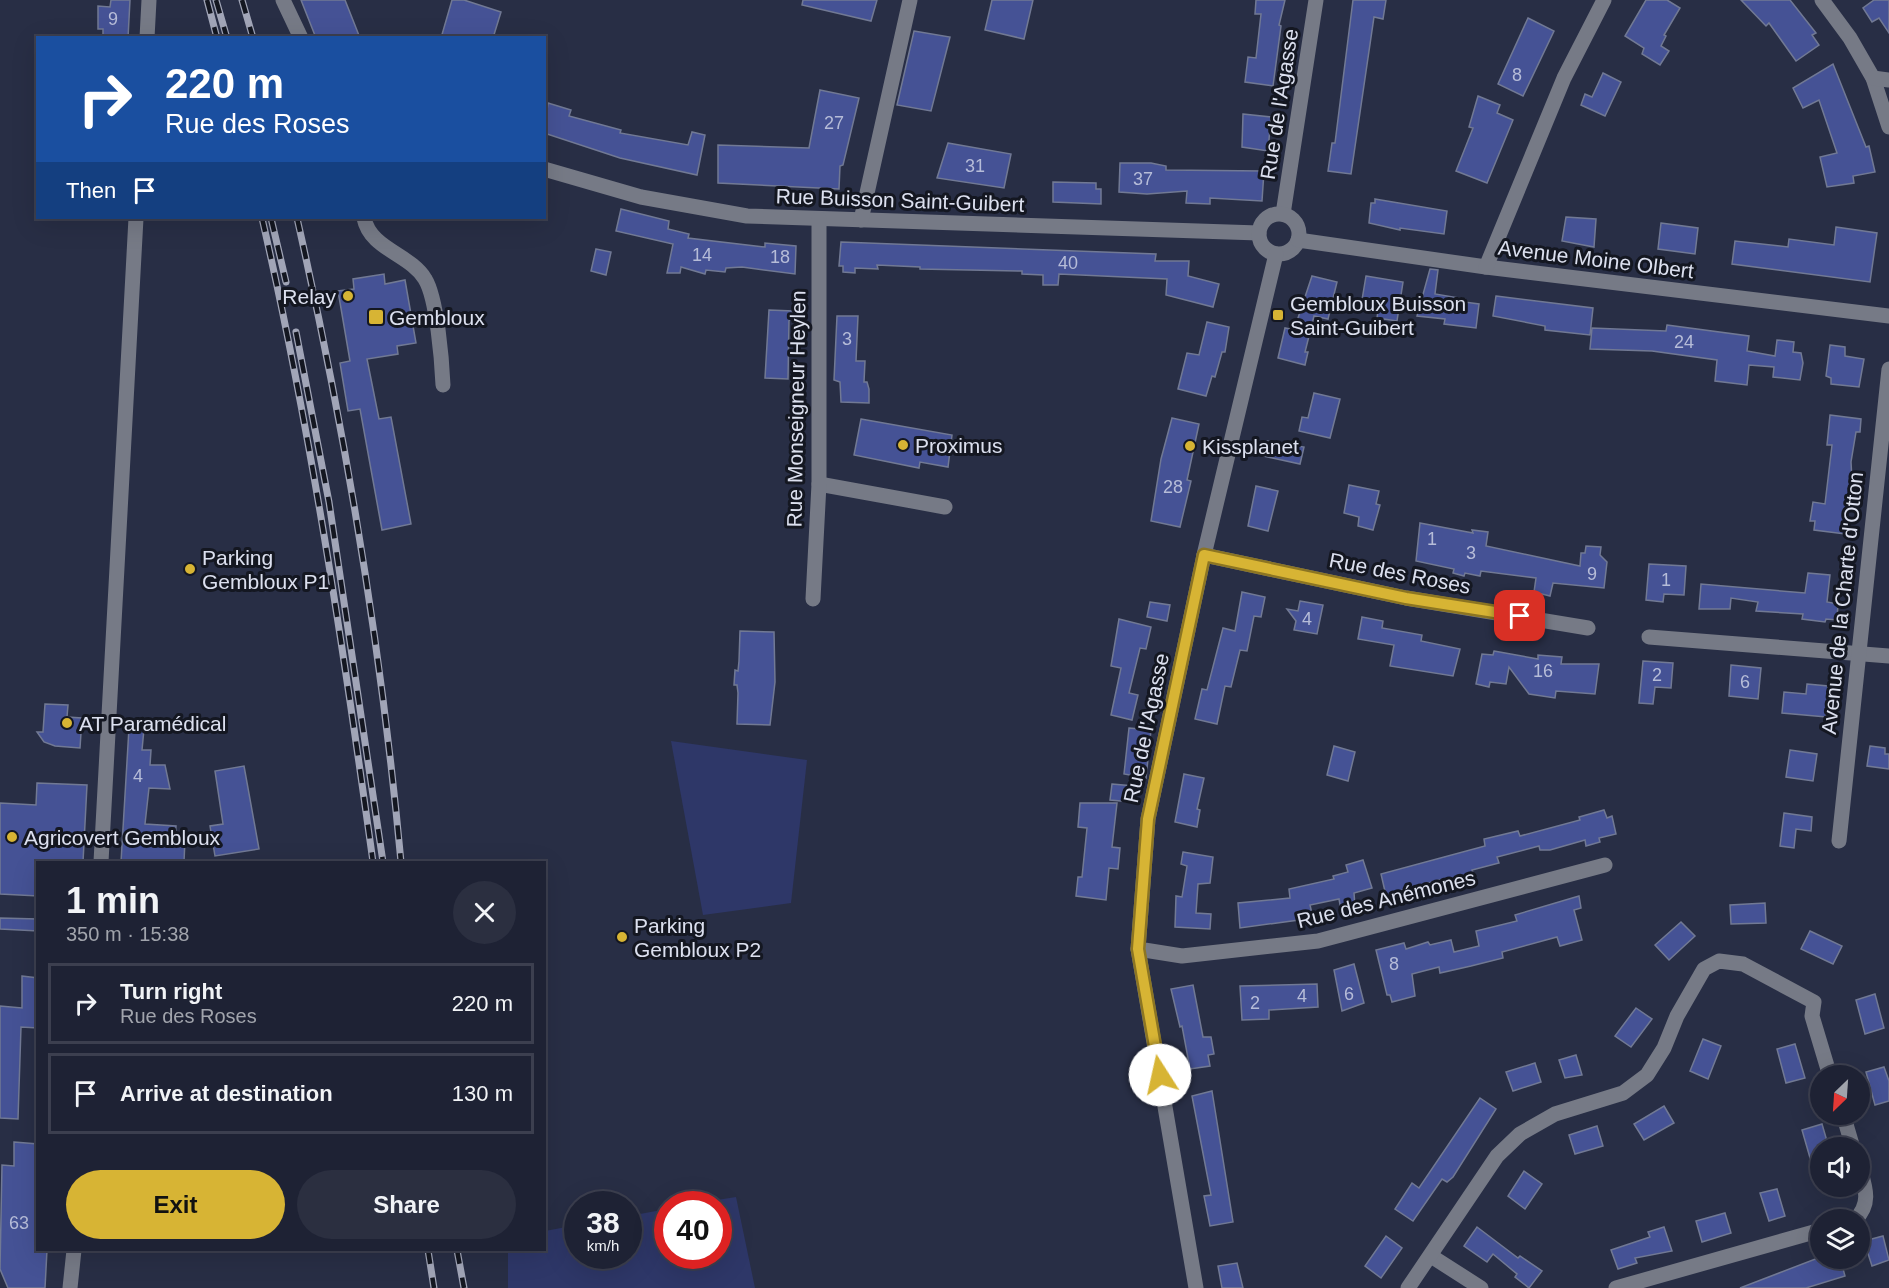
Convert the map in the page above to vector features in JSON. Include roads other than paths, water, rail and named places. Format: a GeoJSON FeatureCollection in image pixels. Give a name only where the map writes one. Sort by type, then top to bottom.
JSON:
{"type":"FeatureCollection","features":[{"type":"Feature","properties":{"kind":"street"},"geometry":{"type":"LineString","coordinates":[[147,36],[149,0]]}},
{"type":"Feature","properties":{"kind":"street"},"geometry":{"type":"LineString","coordinates":[[283,0],[300,36]]}},
{"type":"Feature","properties":{"kind":"street"},"geometry":{"type":"LineString","coordinates":[[861,220],[910,0]]}},
{"type":"Feature","properties":{"kind":"street","name":"Rue de l'Agasse"},"geometry":{"type":"LineString","coordinates":[[1283,214],[1316,0]]}},
{"type":"Feature","properties":{"kind":"street"},"geometry":{"type":"LineString","coordinates":[[1486,267],[1564,78],[1604,0]]}},
{"type":"Feature","properties":{"kind":"street"},"geometry":{"type":"LineString","coordinates":[[1822,0],[1850,38],[1873,78],[1889,127]]}},
{"type":"Feature","properties":{"kind":"street"},"geometry":{"type":"LineString","coordinates":[[1873,78],[1889,80]]}},
{"type":"Feature","properties":{"kind":"street","name":"Rue Buisson Saint-Guibert"},"geometry":{"type":"LineString","coordinates":[[546,170],[641,197],[703,210],[747,216],[1259,233]]}},
{"type":"Feature","properties":{"kind":"street"},"geometry":{"type":"LineString","coordinates":[[1276,214],[1283,214],[1298,227],[1298,240],[1287,252],[1276,254],[1262,244],[1259,233],[1264,221],[1276,214]]}},
{"type":"Feature","properties":{"kind":"street"},"geometry":{"type":"LineString","coordinates":[[100,861],[136,219]]}},
{"type":"Feature","properties":{"kind":"street"},"geometry":{"type":"LineString","coordinates":[[365,219],[374,237],[411,261],[427,280],[441,347],[443,385]]}},
{"type":"Feature","properties":{"kind":"street","name":"Rue Monseigneur Heylen"},"geometry":{"type":"LineString","coordinates":[[813,599],[819,484],[819,219]]}},
{"type":"Feature","properties":{"kind":"street","name":"Avenue Moine Olbert"},"geometry":{"type":"LineString","coordinates":[[1298,240],[1486,267],[1889,316]]}},
{"type":"Feature","properties":{"kind":"street","name":"Rue de l'Agasse"},"geometry":{"type":"LineString","coordinates":[[1196,1288],[1138,949],[1148,819],[1204,555],[1276,254]]}},
{"type":"Feature","properties":{"kind":"street","name":"Avenue de la Charte d'Otton"},"geometry":{"type":"LineString","coordinates":[[1839,841],[1857,653],[1889,369]]}},
{"type":"Feature","properties":{"kind":"street"},"geometry":{"type":"LineString","coordinates":[[819,484],[945,507]]}},
{"type":"Feature","properties":{"kind":"street","name":"Rue des Roses"},"geometry":{"type":"LineString","coordinates":[[1204,555],[1406,598],[1588,628]]}},
{"type":"Feature","properties":{"kind":"street"},"geometry":{"type":"LineString","coordinates":[[1649,637],[1889,656]]}},
{"type":"Feature","properties":{"kind":"street","name":"Rue des Anémones"},"geometry":{"type":"LineString","coordinates":[[1138,949],[1182,956],[1318,941],[1605,865]]}},
{"type":"Feature","properties":{"kind":"street"},"geometry":{"type":"LineString","coordinates":[[1408,1288],[1497,1156],[1520,1134],[1555,1114],[1623,1093],[1647,1076],[1664,1048],[1692,988],[1704,969],[1719,961],[1743,964],[1814,1002],[1812,1017],[1827,1065]]}},
{"type":"Feature","properties":{"kind":"street"},"geometry":{"type":"LineString","coordinates":[[1616,1288],[1810,1233]]}},
{"type":"Feature","properties":{"kind":"street"},"geometry":{"type":"LineString","coordinates":[[70,1288],[74,1251]]}},
{"type":"Feature","properties":{"kind":"street"},"geometry":{"type":"LineString","coordinates":[[1431,1256],[1481,1288]]}},
{"type":"Feature","properties":{"kind":"railway"},"geometry":{"type":"LineString","coordinates":[[207,0],[216,36]]}},
{"type":"Feature","properties":{"kind":"railway"},"geometry":{"type":"LineString","coordinates":[[216,0],[226,36]]}},
{"type":"Feature","properties":{"kind":"railway"},"geometry":{"type":"LineString","coordinates":[[242,0],[252,36]]}},
{"type":"Feature","properties":{"kind":"railway"},"geometry":{"type":"LineString","coordinates":[[262,219],[296,378],[325,539],[373,861]]}},
{"type":"Feature","properties":{"kind":"railway"},"geometry":{"type":"LineString","coordinates":[[271,219],[286,282]]}},
{"type":"Feature","properties":{"kind":"railway"},"geometry":{"type":"LineString","coordinates":[[297,219],[331,378],[360,538],[383,700],[401,861]]}},
{"type":"Feature","properties":{"kind":"railway"},"geometry":{"type":"LineString","coordinates":[[296,332],[329,502],[383,861]]}},
{"type":"Feature","properties":{"kind":"railway"},"geometry":{"type":"LineString","coordinates":[[428,1251],[434,1288]]}},
{"type":"Feature","properties":{"kind":"railway"},"geometry":{"type":"LineString","coordinates":[[457,1251],[464,1288]]}},
{"type":"Feature","properties":{"kind":"place","name":"Relay"},"geometry":{"type":"Point","coordinates":[348,296]}},
{"type":"Feature","properties":{"kind":"place","name":"Gembloux Buisson Saint-Guibert"},"geometry":{"type":"Point","coordinates":[1278,315]}},
{"type":"Feature","properties":{"kind":"place","name":"Gembloux"},"geometry":{"type":"Point","coordinates":[376,317]}},
{"type":"Feature","properties":{"kind":"place","name":"Proximus"},"geometry":{"type":"Point","coordinates":[903,445]}},
{"type":"Feature","properties":{"kind":"place","name":"Kissplanet"},"geometry":{"type":"Point","coordinates":[1190,446]}},
{"type":"Feature","properties":{"kind":"place","name":"Parking Gembloux P1"},"geometry":{"type":"Point","coordinates":[190,569]}},
{"type":"Feature","properties":{"kind":"place","name":"AT Paramédical"},"geometry":{"type":"Point","coordinates":[67,723]}},
{"type":"Feature","properties":{"kind":"place","name":"Agricovert Gembloux"},"geometry":{"type":"Point","coordinates":[12,837]}},
{"type":"Feature","properties":{"kind":"place","name":"Parking Gembloux P2"},"geometry":{"type":"Point","coordinates":[622,937]}}]}
